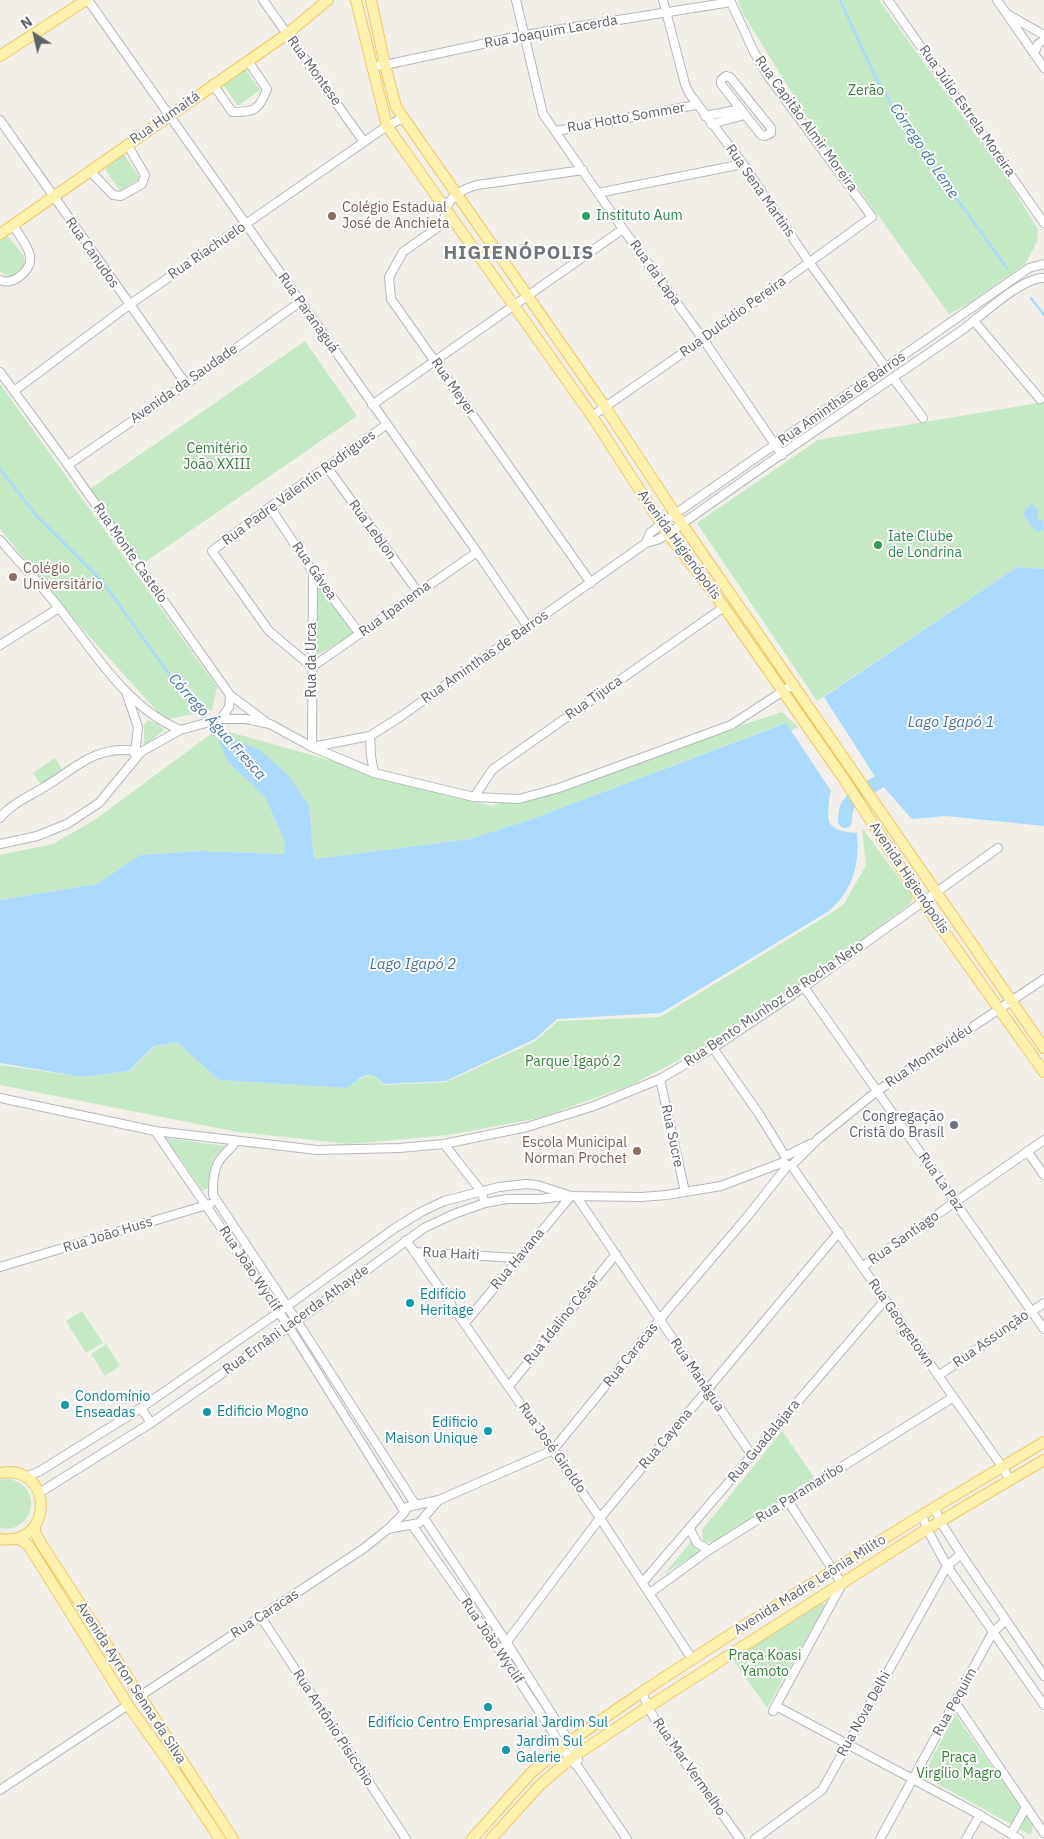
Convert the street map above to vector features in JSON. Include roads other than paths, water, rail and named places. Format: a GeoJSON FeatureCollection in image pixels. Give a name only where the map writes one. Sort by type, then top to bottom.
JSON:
{"type":"FeatureCollection","features":[{"type":"Feature","properties":{"kind":"main road"},"geometry":{"type":"LineString","coordinates":[[0,56],[87,0]]}},
{"type":"Feature","properties":{"kind":"main road","name":"Rua Humaitá"},"geometry":{"type":"LineString","coordinates":[[0,234],[287,34],[328,0]]}},
{"type":"Feature","properties":{"kind":"main road","name":"Avenida Higienópolis"},"geometry":{"type":"LineString","coordinates":[[356,0],[387,126],[515,305],[592,416],[661,524],[724,607],[849,787],[923,902],[1044,1072]]}},
{"type":"Feature","properties":{"kind":"main road","name":"Avenida Higienópolis"},"geometry":{"type":"LineString","coordinates":[[371,0],[396,107],[403,118],[605,407],[675,514],[1044,1048]]}},
{"type":"Feature","properties":{"kind":"main road","name":"Avenida Madre Leônia Milito"},"geometry":{"type":"LineString","coordinates":[[472,1839],[530,1774],[566,1744],[692,1659],[922,1515],[1044,1442]]}},
{"type":"Feature","properties":{"kind":"main road","name":"Avenida Madre Leônia Milito"},"geometry":{"type":"LineString","coordinates":[[491,1839],[539,1786],[574,1756],[927,1529],[1044,1460]]}},
{"type":"Feature","properties":{"kind":"main road"},"geometry":{"type":"LineString","coordinates":[[0,1473],[10,1472],[26,1477],[34,1484],[39,1493],[42,1510],[35,1526],[28,1533],[18,1538],[0,1538]]}},
{"type":"Feature","properties":{"kind":"main road","name":"Avenida Ayrton Senna da Silva"},"geometry":{"type":"LineString","coordinates":[[35,1526],[37,1538],[233,1839]]}},
{"type":"Feature","properties":{"kind":"main road","name":"Avenida Ayrton Senna da Silva"},"geometry":{"type":"LineString","coordinates":[[18,1538],[28,1546],[128,1705],[220,1839]]}},
{"type":"Feature","properties":{"kind":"street","name":"Rua Paranaguá"},"geometry":{"type":"LineString","coordinates":[[87,0],[528,627]]}},
{"type":"Feature","properties":{"kind":"street","name":"Rua Montese"},"geometry":{"type":"LineString","coordinates":[[263,0],[364,142]]}},
{"type":"Feature","properties":{"kind":"street","name":"Rua da Lapa"},"geometry":{"type":"LineString","coordinates":[[516,0],[544,114],[623,229],[703,338],[782,455]]}},
{"type":"Feature","properties":{"kind":"street","name":"Rua Sena Martins"},"geometry":{"type":"LineString","coordinates":[[663,0],[685,84],[696,105],[743,164],[809,262],[886,368]]}},
{"type":"Feature","properties":{"kind":"street","name":"Rua Júlio Estrela Moreira"},"geometry":{"type":"LineString","coordinates":[[888,0],[1044,223]]}},
{"type":"Feature","properties":{"kind":"street"},"geometry":{"type":"LineString","coordinates":[[997,0],[1044,68]]}},
{"type":"Feature","properties":{"kind":"street","name":"Rua Joaquim Lacerda"},"geometry":{"type":"LineString","coordinates":[[371,66],[385,65],[524,35],[731,1]]}},
{"type":"Feature","properties":{"kind":"street","name":"Rua Capitão Almir Moreira"},"geometry":{"type":"LineString","coordinates":[[731,1],[754,52],[768,76],[872,217]]}},
{"type":"Feature","properties":{"kind":"street"},"geometry":{"type":"LineString","coordinates":[[1006,13],[1044,35]]}},
{"type":"Feature","properties":{"kind":"street"},"geometry":{"type":"LineString","coordinates":[[1034,54],[1038,44],[1044,40]]}},
{"type":"Feature","properties":{"kind":"street"},"geometry":{"type":"LineString","coordinates":[[213,84],[232,112],[250,112],[262,104],[267,90],[248,61]]}},
{"type":"Feature","properties":{"kind":"street"},"geometry":{"type":"LineString","coordinates":[[726,76],[730,77],[771,128],[771,133],[763,137],[743,112],[721,84],[721,80],[726,76]]}},
{"type":"Feature","properties":{"kind":"street","name":"Rua Hotto Sommer"},"geometry":{"type":"LineString","coordinates":[[556,131],[696,105]]}},
{"type":"Feature","properties":{"kind":"street"},"geometry":{"type":"LineString","coordinates":[[705,116],[743,112]]}},
{"type":"Feature","properties":{"kind":"street"},"geometry":{"type":"LineString","coordinates":[[711,124],[743,112]]}},
{"type":"Feature","properties":{"kind":"street","name":"Rua Riachuelo"},"geometry":{"type":"LineString","coordinates":[[14,391],[129,305],[387,126],[403,118]]}},
{"type":"Feature","properties":{"kind":"street","name":"Rua Canudos"},"geometry":{"type":"LineString","coordinates":[[0,120],[186,384]]}},
{"type":"Feature","properties":{"kind":"street"},"geometry":{"type":"LineString","coordinates":[[90,171],[113,196],[121,196],[142,184],[145,175],[128,144]]}},
{"type":"Feature","properties":{"kind":"street"},"geometry":{"type":"LineString","coordinates":[[598,193],[743,164]]}},
{"type":"Feature","properties":{"kind":"street"},"geometry":{"type":"LineString","coordinates":[[456,194],[476,185],[582,170]]}},
{"type":"Feature","properties":{"kind":"street","name":"Rua Meyer"},"geometry":{"type":"LineString","coordinates":[[456,194],[447,208],[446,219],[441,225],[403,252],[389,277],[391,298],[591,583]]}},
{"type":"Feature","properties":{"kind":"street","name":"Rua Dulcídio Pereira"},"geometry":{"type":"LineString","coordinates":[[592,416],[872,217]]}},
{"type":"Feature","properties":{"kind":"street"},"geometry":{"type":"LineString","coordinates":[[0,280],[4,282],[15,280],[26,272],[30,263],[30,253],[13,225]]}},
{"type":"Feature","properties":{"kind":"street"},"geometry":{"type":"LineString","coordinates":[[372,405],[623,229]]}},
{"type":"Feature","properties":{"kind":"street","name":"Rua Aminthas de Barros"},"geometry":{"type":"LineString","coordinates":[[646,543],[650,533],[675,514],[1028,268],[1044,264]]}},
{"type":"Feature","properties":{"kind":"street","name":"Rua Aminthas de Barros"},"geometry":{"type":"LineString","coordinates":[[312,748],[370,736],[400,717],[646,543],[668,534],[894,378],[1026,282],[1039,277],[1044,278]]}},
{"type":"Feature","properties":{"kind":"street","name":"Avenida da Saudade"},"geometry":{"type":"LineString","coordinates":[[68,465],[186,384],[300,302]]}},
{"type":"Feature","properties":{"kind":"street"},"geometry":{"type":"LineString","coordinates":[[974,321],[1040,399]]}},
{"type":"Feature","properties":{"kind":"street","name":"Rua Monte Castelo"},"geometry":{"type":"LineString","coordinates":[[0,372],[230,695],[270,724]]}},
{"type":"Feature","properties":{"kind":"street"},"geometry":{"type":"LineString","coordinates":[[894,378],[923,418]]}},
{"type":"Feature","properties":{"kind":"street","name":"Rua Padre Valentin Rodrigues"},"geometry":{"type":"LineString","coordinates":[[312,667],[269,632],[212,551],[270,507],[386,425]]}},
{"type":"Feature","properties":{"kind":"street","name":"Rua Leblon"},"geometry":{"type":"LineString","coordinates":[[326,467],[418,592]]}},
{"type":"Feature","properties":{"kind":"street","name":"Rua Gávea"},"geometry":{"type":"LineString","coordinates":[[270,507],[313,572],[360,634]]}},
{"type":"Feature","properties":{"kind":"street"},"geometry":{"type":"LineString","coordinates":[[0,540],[59,608],[126,693],[157,719],[180,730]]}},
{"type":"Feature","properties":{"kind":"street","name":"Rua Ipanema"},"geometry":{"type":"LineString","coordinates":[[312,667],[388,612],[477,552]]}},
{"type":"Feature","properties":{"kind":"street","name":"Rua da Urca"},"geometry":{"type":"LineString","coordinates":[[312,748],[313,572]]}},
{"type":"Feature","properties":{"kind":"street","name":"Rua Tijuca"},"geometry":{"type":"LineString","coordinates":[[474,797],[493,769],[724,607]]}},
{"type":"Feature","properties":{"kind":"street"},"geometry":{"type":"LineString","coordinates":[[0,645],[59,608]]}},
{"type":"Feature","properties":{"kind":"street"},"geometry":{"type":"LineString","coordinates":[[0,844],[37,836],[67,824],[99,802],[141,752],[180,730],[220,719],[246,719],[270,724],[312,748],[374,773],[474,797],[519,799],[559,788],[731,725],[794,684]]}},
{"type":"Feature","properties":{"kind":"street"},"geometry":{"type":"LineString","coordinates":[[126,693],[136,719],[138,738],[136,751],[130,766]]}},
{"type":"Feature","properties":{"kind":"street"},"geometry":{"type":"LineString","coordinates":[[220,719],[229,707],[230,695]]}},
{"type":"Feature","properties":{"kind":"street"},"geometry":{"type":"LineString","coordinates":[[370,736],[374,773]]}},
{"type":"Feature","properties":{"kind":"street"},"geometry":{"type":"LineString","coordinates":[[0,818],[14,804],[43,788],[82,761],[98,754],[113,751],[136,751]]}},
{"type":"Feature","properties":{"kind":"street"},"geometry":{"type":"LineString","coordinates":[[937,892],[998,848]]}},
{"type":"Feature","properties":{"kind":"street","name":"Rua Bento Munhoz da Rocha Neto"},"geometry":{"type":"LineString","coordinates":[[0,1098],[155,1131],[236,1141],[337,1150],[444,1144],[527,1127],[594,1106],[660,1079],[713,1048],[804,987],[937,892]]}},
{"type":"Feature","properties":{"kind":"street","name":"Rua Montevidéu"},"geometry":{"type":"LineString","coordinates":[[279,1312],[395,1228],[444,1201],[481,1191],[526,1184],[537,1185],[574,1196],[641,1198],[721,1186],[788,1161],[818,1140],[877,1091],[1044,979]]}},
{"type":"Feature","properties":{"kind":"street","name":"Rua La Paz"},"geometry":{"type":"LineString","coordinates":[[804,987],[1044,1329]]}},
{"type":"Feature","properties":{"kind":"street","name":"Rua Georgetown"},"geometry":{"type":"LineString","coordinates":[[713,1048],[788,1161],[839,1232],[952,1398],[1003,1468],[1010,1481]]}},
{"type":"Feature","properties":{"kind":"street","name":"Rua Sucre"},"geometry":{"type":"LineString","coordinates":[[660,1079],[685,1192]]}},
{"type":"Feature","properties":{"kind":"street","name":"Rua João Wyclif"},"geometry":{"type":"LineString","coordinates":[[155,1131],[289,1327],[404,1512],[405,1520],[411,1524],[566,1744],[578,1766],[627,1839]]}},
{"type":"Feature","properties":{"kind":"street","name":"Rua Santiago"},"geometry":{"type":"LineString","coordinates":[[862,1267],[1044,1140]]}},
{"type":"Feature","properties":{"kind":"street"},"geometry":{"type":"LineString","coordinates":[[216,1201],[213,1195],[216,1167],[220,1158],[232,1148],[236,1141]]}},
{"type":"Feature","properties":{"kind":"street"},"geometry":{"type":"LineString","coordinates":[[444,1144],[481,1191],[485,1203]]}},
{"type":"Feature","properties":{"kind":"street"},"geometry":{"type":"LineString","coordinates":[[1027,1151],[1044,1175]]}},
{"type":"Feature","properties":{"kind":"street","name":"Rua Caracas"},"geometry":{"type":"LineString","coordinates":[[140,1696],[363,1549],[388,1529],[408,1507],[439,1500],[553,1450],[660,1319],[748,1217],[788,1161]]}},
{"type":"Feature","properties":{"kind":"street","name":"Rua Manágua"},"geometry":{"type":"LineString","coordinates":[[574,1196],[616,1254],[751,1454]]}},
{"type":"Feature","properties":{"kind":"street","name":"Rua Ernâni Lacerda Athayde"},"geometry":{"type":"LineString","coordinates":[[39,1493],[151,1423],[289,1327],[406,1240],[438,1220],[485,1203],[506,1199],[574,1196]]}},
{"type":"Feature","properties":{"kind":"street","name":"Rua Havana"},"geometry":{"type":"LineString","coordinates":[[465,1323],[518,1258],[574,1196]]}},
{"type":"Feature","properties":{"kind":"street","name":"Rua João Wyclif"},"geometry":{"type":"LineString","coordinates":[[216,1201],[417,1504],[423,1509],[424,1516],[507,1643],[566,1744]]}},
{"type":"Feature","properties":{"kind":"street","name":"Rua João Huss"},"geometry":{"type":"LineString","coordinates":[[0,1267],[216,1201]]}},
{"type":"Feature","properties":{"kind":"street","name":"Rua Cayena"},"geometry":{"type":"LineString","coordinates":[[500,1651],[600,1518],[839,1232]]}},
{"type":"Feature","properties":{"kind":"street","name":"Rua José Giroldo"},"geometry":{"type":"LineString","coordinates":[[406,1240],[600,1518],[692,1659]]}},
{"type":"Feature","properties":{"kind":"street","name":"Rua Haiti"},"geometry":{"type":"LineString","coordinates":[[414,1252],[518,1258]]}},
{"type":"Feature","properties":{"kind":"street","name":"Rua Idalino César"},"geometry":{"type":"LineString","coordinates":[[509,1386],[616,1254]]}},
{"type":"Feature","properties":{"kind":"street","name":"Rua Guadalajara"},"geometry":{"type":"LineString","coordinates":[[643,1582],[885,1300]]}},
{"type":"Feature","properties":{"kind":"street","name":"Rua Assunção"},"geometry":{"type":"LineString","coordinates":[[938,1376],[1044,1303]]}},
{"type":"Feature","properties":{"kind":"street","name":"Rua Ernâni Lacerda Athayde"},"geometry":{"type":"LineString","coordinates":[[26,1477],[40,1471],[141,1408],[279,1312]]}},
{"type":"Feature","properties":{"kind":"street","name":"Rua Paramaribo"},"geometry":{"type":"LineString","coordinates":[[650,1593],[709,1550],[952,1398]]}},
{"type":"Feature","properties":{"kind":"street"},"geometry":{"type":"LineString","coordinates":[[141,1408],[151,1423]]}},
{"type":"Feature","properties":{"kind":"street","name":"Rua Caracas"},"geometry":{"type":"LineString","coordinates":[[388,1529],[419,1523],[439,1500]]}},
{"type":"Feature","properties":{"kind":"street"},"geometry":{"type":"LineString","coordinates":[[788,1501],[842,1584],[775,1709],[848,1743],[980,1815],[1019,1839]]}},
{"type":"Feature","properties":{"kind":"street"},"geometry":{"type":"LineString","coordinates":[[935,1508],[940,1521],[961,1554],[1044,1676]]}},
{"type":"Feature","properties":{"kind":"street"},"geometry":{"type":"LineString","coordinates":[[922,1515],[927,1529],[947,1566],[1044,1705]]}},
{"type":"Feature","properties":{"kind":"street"},"geometry":{"type":"LineString","coordinates":[[690,1529],[697,1543],[709,1550]]}},
{"type":"Feature","properties":{"kind":"street"},"geometry":{"type":"LineString","coordinates":[[947,1566],[961,1554]]}},
{"type":"Feature","properties":{"kind":"street","name":"Rua Nova Delhi"},"geometry":{"type":"LineString","coordinates":[[755,1839],[822,1790],[947,1566]]}},
{"type":"Feature","properties":{"kind":"street","name":"Rua Antônio Pisicchio"},"geometry":{"type":"LineString","coordinates":[[260,1617],[406,1839]]}},
{"type":"Feature","properties":{"kind":"street","name":"Rua Pequim"},"geometry":{"type":"LineString","coordinates":[[880,1839],[993,1632],[1006,1620]]}},
{"type":"Feature","properties":{"kind":"street","name":"Rua Mar Vermelho"},"geometry":{"type":"LineString","coordinates":[[642,1692],[657,1723],[740,1839]]}},
{"type":"Feature","properties":{"kind":"street"},"geometry":{"type":"LineString","coordinates":[[955,1702],[1044,1833]]}},
{"type":"Feature","properties":{"kind":"street"},"geometry":{"type":"LineString","coordinates":[[0,1790],[128,1705]]}},
{"type":"Feature","properties":{"kind":"street"},"geometry":{"type":"LineString","coordinates":[[517,1788],[528,1798]]}},
{"type":"Feature","properties":{"kind":"street"},"geometry":{"type":"LineString","coordinates":[[504,1803],[515,1812]]}},
{"type":"Feature","properties":{"kind":"street"},"geometry":{"type":"LineString","coordinates":[[1011,1834],[1026,1807]]}},
{"type":"Feature","properties":{"kind":"street"},"geometry":{"type":"LineString","coordinates":[[966,1839],[980,1815]]}},
{"type":"Feature","properties":{"kind":"water"},"geometry":{"type":"Polygon","coordinates":[[[1032,504],[1038,510],[1038,519],[1043,520],[1044,530],[1037,532],[1024,516],[1025,509],[1032,504]]]}},
{"type":"Feature","properties":{"kind":"water","name":"Lago Igapó 1"},"geometry":{"type":"Polygon","coordinates":[[[1017,567],[1044,569],[1044,826],[946,816],[912,819],[878,781],[824,697],[1017,567]]]}},
{"type":"Feature","properties":{"kind":"water","name":"Lago Igapó 2"},"geometry":{"type":"Polygon","coordinates":[[[786,723],[831,791],[828,811],[830,823],[833,827],[842,831],[857,833],[856,866],[853,876],[844,894],[829,911],[661,1013],[557,1019],[535,1039],[446,1081],[384,1084],[368,1075],[360,1078],[347,1088],[219,1080],[177,1042],[154,1046],[129,1071],[83,1077],[0,1063],[0,900],[97,884],[140,855],[201,851],[284,854],[285,842],[265,797],[228,762],[218,738],[239,741],[261,751],[287,774],[309,806],[314,859],[470,839],[532,819],[786,723]]]}},
{"type":"Feature","properties":{"kind":"waterway","name":"Córrego do Leme"},"geometry":{"type":"LineString","coordinates":[[840,0],[874,74],[906,129],[1007,268]]}},
{"type":"Feature","properties":{"kind":"waterway","name":"Córrego do Leme"},"geometry":{"type":"LineString","coordinates":[[1031,298],[1044,315]]}},
{"type":"Feature","properties":{"kind":"waterway","name":"Córrego Água Fresca"},"geometry":{"type":"LineString","coordinates":[[0,469],[36,515],[102,581],[182,692],[207,720]]}},
{"type":"Feature","properties":{"kind":"waterway","name":"Córrego Água Fresca"},"geometry":{"type":"LineString","coordinates":[[211,724],[225,741]]}},
{"type":"Feature","properties":{"kind":"waterway"},"geometry":{"type":"LineString","coordinates":[[845,821],[847,807],[857,796],[884,779],[896,775]]}},
{"type":"Feature","properties":{"kind":"place","name":"Colégio Estadual José de Anchieta"},"geometry":{"type":"Point","coordinates":[332,216]}},
{"type":"Feature","properties":{"kind":"place","name":"Instituto Aum"},"geometry":{"type":"Point","coordinates":[586,216]}},
{"type":"Feature","properties":{"kind":"place","name":"Iate Clube de Londrina"},"geometry":{"type":"Point","coordinates":[878,545]}},
{"type":"Feature","properties":{"kind":"place","name":"Colégio Universitário"},"geometry":{"type":"Point","coordinates":[13,577]}},
{"type":"Feature","properties":{"kind":"place","name":"Congregação Cristã do Brasil"},"geometry":{"type":"Point","coordinates":[954,1125]}},
{"type":"Feature","properties":{"kind":"place","name":"Escola Municipal Norman Prochet"},"geometry":{"type":"Point","coordinates":[637,1151]}},
{"type":"Feature","properties":{"kind":"place","name":"Edifício Heritage"},"geometry":{"type":"Point","coordinates":[410,1303]}},
{"type":"Feature","properties":{"kind":"place","name":"Condomínio Enseadas"},"geometry":{"type":"Point","coordinates":[65,1405]}},
{"type":"Feature","properties":{"kind":"place","name":"Edificio Mogno"},"geometry":{"type":"Point","coordinates":[207,1412]}},
{"type":"Feature","properties":{"kind":"place","name":"Edificio Maison Unique"},"geometry":{"type":"Point","coordinates":[488,1431]}},
{"type":"Feature","properties":{"kind":"place","name":"Edifício Centro Empresarial Jardim Sul"},"geometry":{"type":"Point","coordinates":[488,1707]}},
{"type":"Feature","properties":{"kind":"place","name":"Jardim Sul Galerie"},"geometry":{"type":"Point","coordinates":[506,1750]}},
{"type":"Feature","properties":{"kind":"district","name":"HIGIENÓPOLIS"},"geometry":{"type":"Point","coordinates":[519,254]}},
{"type":"Feature","properties":{"kind":"park label","name":"Zerão"},"geometry":{"type":"Point","coordinates":[866,91]}},
{"type":"Feature","properties":{"kind":"park label","name":"Cemitério João XXIII"},"geometry":{"type":"Point","coordinates":[217,458]}},
{"type":"Feature","properties":{"kind":"park label","name":"Parque Igapó 2"},"geometry":{"type":"Point","coordinates":[573,1062]}},
{"type":"Feature","properties":{"kind":"park label","name":"Praça Koasi Yamoto"},"geometry":{"type":"Point","coordinates":[765,1664]}},
{"type":"Feature","properties":{"kind":"park label","name":"Praça Virgílio Magro"},"geometry":{"type":"Point","coordinates":[959,1766]}}]}
